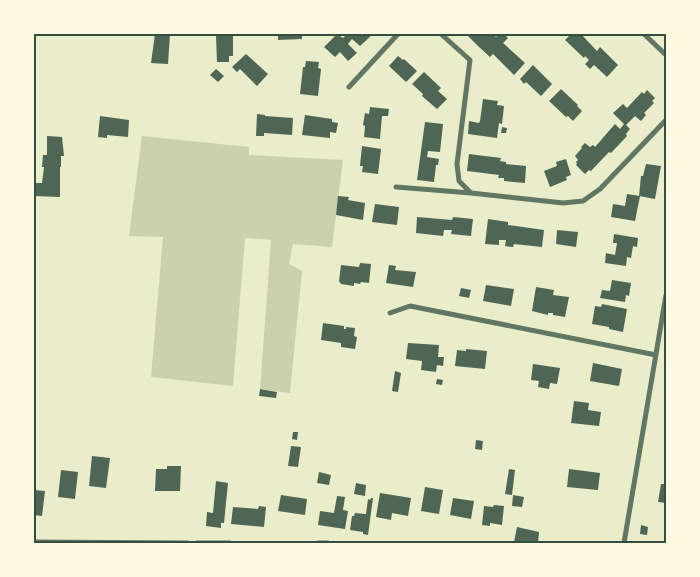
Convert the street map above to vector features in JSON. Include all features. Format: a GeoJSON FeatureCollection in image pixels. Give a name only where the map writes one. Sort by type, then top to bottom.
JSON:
{"type":"FeatureCollection","features":[{"type":"Feature","properties":{"kind":"street"},"geometry":{"type":"LineString","coordinates":[[349,87],[398,34]]}},
{"type":"Feature","properties":{"kind":"street"},"geometry":{"type":"LineString","coordinates":[[441,34],[470,60],[457,164],[459,181],[471,193]]}},
{"type":"Feature","properties":{"kind":"street"},"geometry":{"type":"LineString","coordinates":[[644,34],[666,55]]}},
{"type":"Feature","properties":{"kind":"street"},"geometry":{"type":"LineString","coordinates":[[396,187],[563,203],[583,200],[600,189],[666,120]]}},
{"type":"Feature","properties":{"kind":"street"},"geometry":{"type":"LineString","coordinates":[[624,543],[666,296]]}},
{"type":"Feature","properties":{"kind":"street"},"geometry":{"type":"LineString","coordinates":[[390,313],[410,306],[656,355]]}},
{"type":"Feature","properties":{"kind":"street"},"geometry":{"type":"LineString","coordinates":[[34,542],[188,543]]}},
{"type":"Feature","properties":{"kind":"street"},"geometry":{"type":"LineString","coordinates":[[197,543],[230,543]]}},
{"type":"Feature","properties":{"kind":"street"},"geometry":{"type":"LineString","coordinates":[[318,543],[328,543]]}},
{"type":"Feature","properties":{"kind":"green space"},"geometry":{"type":"Polygon","coordinates":[[[142,136],[249,147],[249,155],[343,160],[332,247],[293,244],[289,264],[302,271],[290,393],[260,389],[271,240],[245,238],[233,386],[151,377],[163,237],[129,236],[142,136]]]}},
{"type":"Feature","properties":{"kind":"building"},"geometry":{"type":"Polygon","coordinates":[[[155,34],[170,34],[168,64],[151,63],[155,34]]]}},
{"type":"Feature","properties":{"kind":"building"},"geometry":{"type":"Polygon","coordinates":[[[271,34],[302,34],[302,39],[278,40],[278,36],[271,36],[271,34]]]}},
{"type":"Feature","properties":{"kind":"building"},"geometry":{"type":"Polygon","coordinates":[[[337,34],[343,38],[347,34],[373,34],[360,46],[352,39],[348,44],[357,53],[348,61],[340,52],[335,57],[324,47],[337,34]]]}},
{"type":"Feature","properties":{"kind":"building"},"geometry":{"type":"Polygon","coordinates":[[[470,34],[493,34],[496,37],[499,34],[504,34],[508,38],[503,43],[525,63],[514,75],[493,54],[490,57],[478,46],[468,36],[470,34]]]}},
{"type":"Feature","properties":{"kind":"building"},"geometry":{"type":"Polygon","coordinates":[[[571,34],[581,34],[597,51],[600,47],[618,65],[607,77],[594,65],[590,69],[585,64],[589,60],[585,56],[584,58],[565,40],[571,34]]]}},
{"type":"Feature","properties":{"kind":"building"},"geometry":{"type":"Polygon","coordinates":[[[233,35],[233,56],[229,56],[229,62],[217,62],[216,36],[233,35]]]}},
{"type":"Feature","properties":{"kind":"building"},"geometry":{"type":"Polygon","coordinates":[[[246,54],[268,74],[257,86],[240,69],[237,72],[232,67],[246,54]]]}},
{"type":"Feature","properties":{"kind":"building"},"geometry":{"type":"Polygon","coordinates":[[[398,56],[417,71],[406,82],[389,66],[398,56]]]}},
{"type":"Feature","properties":{"kind":"building"},"geometry":{"type":"Polygon","coordinates":[[[306,61],[319,62],[318,68],[321,69],[318,96],[300,94],[303,67],[305,67],[306,61]]]}},
{"type":"Feature","properties":{"kind":"building"},"geometry":{"type":"Polygon","coordinates":[[[533,65],[552,84],[541,96],[520,79],[533,65]]]}},
{"type":"Feature","properties":{"kind":"building"},"geometry":{"type":"Polygon","coordinates":[[[216,69],[224,76],[218,82],[210,75],[216,69]]]}},
{"type":"Feature","properties":{"kind":"building"},"geometry":{"type":"Polygon","coordinates":[[[424,72],[441,88],[438,91],[447,99],[437,109],[412,84],[424,72]]]}},
{"type":"Feature","properties":{"kind":"building"},"geometry":{"type":"Polygon","coordinates":[[[561,89],[582,111],[573,121],[549,101],[561,89]]]}},
{"type":"Feature","properties":{"kind":"building"},"geometry":{"type":"Polygon","coordinates":[[[647,90],[655,98],[652,101],[654,103],[644,113],[646,115],[641,121],[635,116],[626,125],[630,129],[626,134],[627,136],[611,153],[609,152],[591,171],[589,170],[585,174],[576,165],[578,160],[575,156],[581,147],[585,143],[590,147],[593,145],[595,147],[615,124],[620,129],[624,124],[613,113],[623,104],[627,108],[642,92],[644,94],[647,90]]]}},
{"type":"Feature","properties":{"kind":"building"},"geometry":{"type":"Polygon","coordinates":[[[483,99],[498,101],[497,105],[504,106],[502,124],[499,123],[497,138],[468,134],[469,121],[479,123],[480,121],[483,99]]]}},
{"type":"Feature","properties":{"kind":"building"},"geometry":{"type":"Polygon","coordinates":[[[370,107],[389,109],[388,116],[382,116],[380,139],[364,137],[365,113],[369,114],[370,107]]]}},
{"type":"Feature","properties":{"kind":"building"},"geometry":{"type":"Polygon","coordinates":[[[257,114],[293,118],[292,135],[264,133],[264,136],[256,136],[257,114]]]}},
{"type":"Feature","properties":{"kind":"building"},"geometry":{"type":"Polygon","coordinates":[[[305,115],[332,119],[332,122],[338,123],[336,133],[330,132],[330,138],[302,135],[305,115]]]}},
{"type":"Feature","properties":{"kind":"building"},"geometry":{"type":"Polygon","coordinates":[[[100,116],[129,120],[128,137],[107,135],[107,138],[98,137],[100,116]]]}},
{"type":"Feature","properties":{"kind":"building"},"geometry":{"type":"Polygon","coordinates":[[[425,122],[443,124],[440,152],[428,151],[427,157],[439,159],[438,165],[436,165],[434,182],[417,180],[425,122]]]}},
{"type":"Feature","properties":{"kind":"building"},"geometry":{"type":"Polygon","coordinates":[[[502,127],[507,128],[506,133],[501,133],[502,127]]]}},
{"type":"Feature","properties":{"kind":"building"},"geometry":{"type":"Polygon","coordinates":[[[47,136],[62,137],[64,156],[61,156],[60,197],[34,196],[34,183],[42,183],[43,155],[47,155],[47,136]]]}},
{"type":"Feature","properties":{"kind":"building"},"geometry":{"type":"Polygon","coordinates":[[[362,146],[381,149],[378,174],[362,172],[363,166],[360,166],[362,146]]]}},
{"type":"Feature","properties":{"kind":"building"},"geometry":{"type":"Polygon","coordinates":[[[469,154],[501,158],[500,161],[506,162],[506,164],[526,166],[525,183],[504,181],[504,178],[498,178],[499,175],[467,171],[469,154]]]}},
{"type":"Feature","properties":{"kind":"building"},"geometry":{"type":"Polygon","coordinates":[[[566,159],[571,175],[566,177],[567,180],[550,187],[544,171],[557,166],[556,162],[566,159]]]}},
{"type":"Feature","properties":{"kind":"building"},"geometry":{"type":"Polygon","coordinates":[[[646,164],[661,166],[655,199],[639,196],[641,176],[643,176],[646,164]]]}},
{"type":"Feature","properties":{"kind":"building"},"geometry":{"type":"Polygon","coordinates":[[[627,194],[640,196],[635,221],[611,217],[613,204],[625,206],[627,194]]]}},
{"type":"Feature","properties":{"kind":"building"},"geometry":{"type":"Polygon","coordinates":[[[338,196],[349,197],[348,200],[365,203],[363,220],[336,215],[338,196]]]}},
{"type":"Feature","properties":{"kind":"building"},"geometry":{"type":"Polygon","coordinates":[[[375,204],[399,207],[397,225],[372,222],[375,204]]]}},
{"type":"Feature","properties":{"kind":"building"},"geometry":{"type":"Polygon","coordinates":[[[417,217],[452,220],[453,217],[473,219],[471,236],[451,234],[452,230],[444,230],[443,236],[416,233],[417,217]]]}},
{"type":"Feature","properties":{"kind":"building"},"geometry":{"type":"Polygon","coordinates":[[[488,219],[508,222],[508,225],[544,230],[542,247],[514,244],[513,247],[505,246],[506,240],[499,240],[499,245],[485,244],[488,219]]]}},
{"type":"Feature","properties":{"kind":"building"},"geometry":{"type":"Polygon","coordinates":[[[557,230],[578,232],[576,247],[556,244],[557,230]]]}},
{"type":"Feature","properties":{"kind":"building"},"geometry":{"type":"Polygon","coordinates":[[[614,234],[638,238],[637,247],[633,246],[631,258],[627,257],[626,266],[605,263],[606,253],[615,255],[617,243],[613,243],[614,234]]]}},
{"type":"Feature","properties":{"kind":"building"},"geometry":{"type":"Polygon","coordinates":[[[360,263],[371,264],[369,283],[354,283],[354,286],[341,284],[339,281],[341,265],[359,267],[360,263]]]}},
{"type":"Feature","properties":{"kind":"building"},"geometry":{"type":"Polygon","coordinates":[[[389,265],[396,266],[395,270],[416,272],[413,287],[386,283],[389,265]]]}},
{"type":"Feature","properties":{"kind":"building"},"geometry":{"type":"Polygon","coordinates":[[[612,280],[631,283],[629,296],[626,295],[625,302],[600,298],[602,290],[610,291],[612,280]]]}},
{"type":"Feature","properties":{"kind":"building"},"geometry":{"type":"Polygon","coordinates":[[[486,285],[514,289],[511,306],[483,301],[486,285]]]}},
{"type":"Feature","properties":{"kind":"building"},"geometry":{"type":"Polygon","coordinates":[[[536,287],[554,290],[553,295],[569,297],[565,317],[553,315],[553,313],[548,313],[548,315],[532,311],[536,287]]]}},
{"type":"Feature","properties":{"kind":"building"},"geometry":{"type":"Polygon","coordinates":[[[461,288],[471,290],[469,298],[459,296],[461,288]]]}},
{"type":"Feature","properties":{"kind":"building"},"geometry":{"type":"Polygon","coordinates":[[[602,304],[627,309],[623,332],[592,324],[595,306],[601,307],[602,304]]]}},
{"type":"Feature","properties":{"kind":"building"},"geometry":{"type":"Polygon","coordinates":[[[323,323],[344,326],[344,329],[346,327],[355,328],[354,336],[357,337],[355,349],[341,347],[341,343],[321,340],[323,323]]]}},
{"type":"Feature","properties":{"kind":"building"},"geometry":{"type":"Polygon","coordinates":[[[408,343],[439,345],[438,357],[444,357],[443,366],[437,365],[436,372],[421,370],[422,361],[406,359],[408,343]]]}},
{"type":"Feature","properties":{"kind":"building"},"geometry":{"type":"Polygon","coordinates":[[[466,349],[487,351],[485,369],[455,366],[457,350],[466,351],[466,349]]]}},
{"type":"Feature","properties":{"kind":"building"},"geometry":{"type":"Polygon","coordinates":[[[593,363],[622,369],[619,386],[590,381],[593,363]]]}},
{"type":"Feature","properties":{"kind":"building"},"geometry":{"type":"Polygon","coordinates":[[[533,364],[560,368],[557,384],[550,383],[549,389],[538,387],[539,381],[531,380],[533,364]]]}},
{"type":"Feature","properties":{"kind":"building"},"geometry":{"type":"Polygon","coordinates":[[[395,371],[401,373],[398,392],[392,391],[395,371]]]}},
{"type":"Feature","properties":{"kind":"building"},"geometry":{"type":"Polygon","coordinates":[[[437,379],[443,380],[442,385],[436,384],[437,379]]]}},
{"type":"Feature","properties":{"kind":"building"},"geometry":{"type":"Polygon","coordinates":[[[260,389],[277,392],[276,398],[259,396],[260,389]]]}},
{"type":"Feature","properties":{"kind":"building"},"geometry":{"type":"Polygon","coordinates":[[[574,401],[589,403],[588,410],[601,412],[599,426],[571,423],[574,401]]]}},
{"type":"Feature","properties":{"kind":"building"},"geometry":{"type":"Polygon","coordinates":[[[293,432],[298,432],[297,440],[292,439],[293,432]]]}},
{"type":"Feature","properties":{"kind":"building"},"geometry":{"type":"Polygon","coordinates":[[[476,440],[483,441],[482,450],[475,449],[476,440]]]}},
{"type":"Feature","properties":{"kind":"building"},"geometry":{"type":"Polygon","coordinates":[[[291,446],[301,447],[298,467],[288,466],[291,446]]]}},
{"type":"Feature","properties":{"kind":"building"},"geometry":{"type":"Polygon","coordinates":[[[92,456],[110,458],[106,488],[89,486],[92,456]]]}},
{"type":"Feature","properties":{"kind":"building"},"geometry":{"type":"Polygon","coordinates":[[[167,466],[181,466],[180,491],[155,491],[156,469],[167,469],[167,466]]]}},
{"type":"Feature","properties":{"kind":"building"},"geometry":{"type":"Polygon","coordinates":[[[509,469],[515,470],[512,495],[505,494],[509,469]]]}},
{"type":"Feature","properties":{"kind":"building"},"geometry":{"type":"Polygon","coordinates":[[[569,469],[600,473],[598,490],[567,487],[569,469]]]}},
{"type":"Feature","properties":{"kind":"building"},"geometry":{"type":"Polygon","coordinates":[[[61,470],[78,472],[75,499],[58,497],[61,470]]]}},
{"type":"Feature","properties":{"kind":"building"},"geometry":{"type":"Polygon","coordinates":[[[319,472],[331,475],[329,485],[317,483],[319,472]]]}},
{"type":"Feature","properties":{"kind":"building"},"geometry":{"type":"Polygon","coordinates":[[[216,481],[228,483],[224,523],[221,523],[221,528],[206,526],[207,512],[213,513],[216,481]]]}},
{"type":"Feature","properties":{"kind":"building"},"geometry":{"type":"Polygon","coordinates":[[[356,483],[366,485],[365,496],[354,494],[356,483]]]}},
{"type":"Feature","properties":{"kind":"building"},"geometry":{"type":"Polygon","coordinates":[[[661,484],[666,484],[666,503],[658,502],[661,484]]]}},
{"type":"Feature","properties":{"kind":"building"},"geometry":{"type":"Polygon","coordinates":[[[425,487],[443,490],[439,514],[421,511],[425,487]]]}},
{"type":"Feature","properties":{"kind":"building"},"geometry":{"type":"Polygon","coordinates":[[[34,490],[45,491],[42,516],[34,515],[34,490]]]}},
{"type":"Feature","properties":{"kind":"building"},"geometry":{"type":"Polygon","coordinates":[[[380,493],[411,498],[408,516],[392,513],[391,520],[376,517],[380,493]]]}},
{"type":"Feature","properties":{"kind":"building"},"geometry":{"type":"Polygon","coordinates":[[[281,495],[307,499],[305,515],[278,511],[281,495]]]}},
{"type":"Feature","properties":{"kind":"building"},"geometry":{"type":"Polygon","coordinates":[[[513,495],[524,497],[522,507],[512,506],[513,495]]]}},
{"type":"Feature","properties":{"kind":"building"},"geometry":{"type":"Polygon","coordinates":[[[337,496],[345,497],[343,510],[348,511],[345,529],[318,525],[320,511],[334,513],[337,496]]]}},
{"type":"Feature","properties":{"kind":"building"},"geometry":{"type":"Polygon","coordinates":[[[373,498],[368,535],[363,534],[363,532],[350,530],[352,516],[355,513],[366,514],[368,499],[370,500],[373,498]]]}},
{"type":"Feature","properties":{"kind":"building"},"geometry":{"type":"Polygon","coordinates":[[[453,498],[474,501],[471,519],[450,515],[453,498]]]}},
{"type":"Feature","properties":{"kind":"building"},"geometry":{"type":"Polygon","coordinates":[[[494,505],[504,506],[502,525],[490,523],[490,526],[482,525],[484,506],[493,507],[494,505]]]}},
{"type":"Feature","properties":{"kind":"building"},"geometry":{"type":"Polygon","coordinates":[[[259,506],[266,507],[264,527],[231,524],[233,507],[258,509],[259,506]]]}},
{"type":"Feature","properties":{"kind":"building"},"geometry":{"type":"Polygon","coordinates":[[[641,525],[648,527],[647,535],[640,534],[641,525]]]}},
{"type":"Feature","properties":{"kind":"building"},"geometry":{"type":"Polygon","coordinates":[[[517,527],[539,532],[538,543],[514,542],[517,527]]]}}]}
